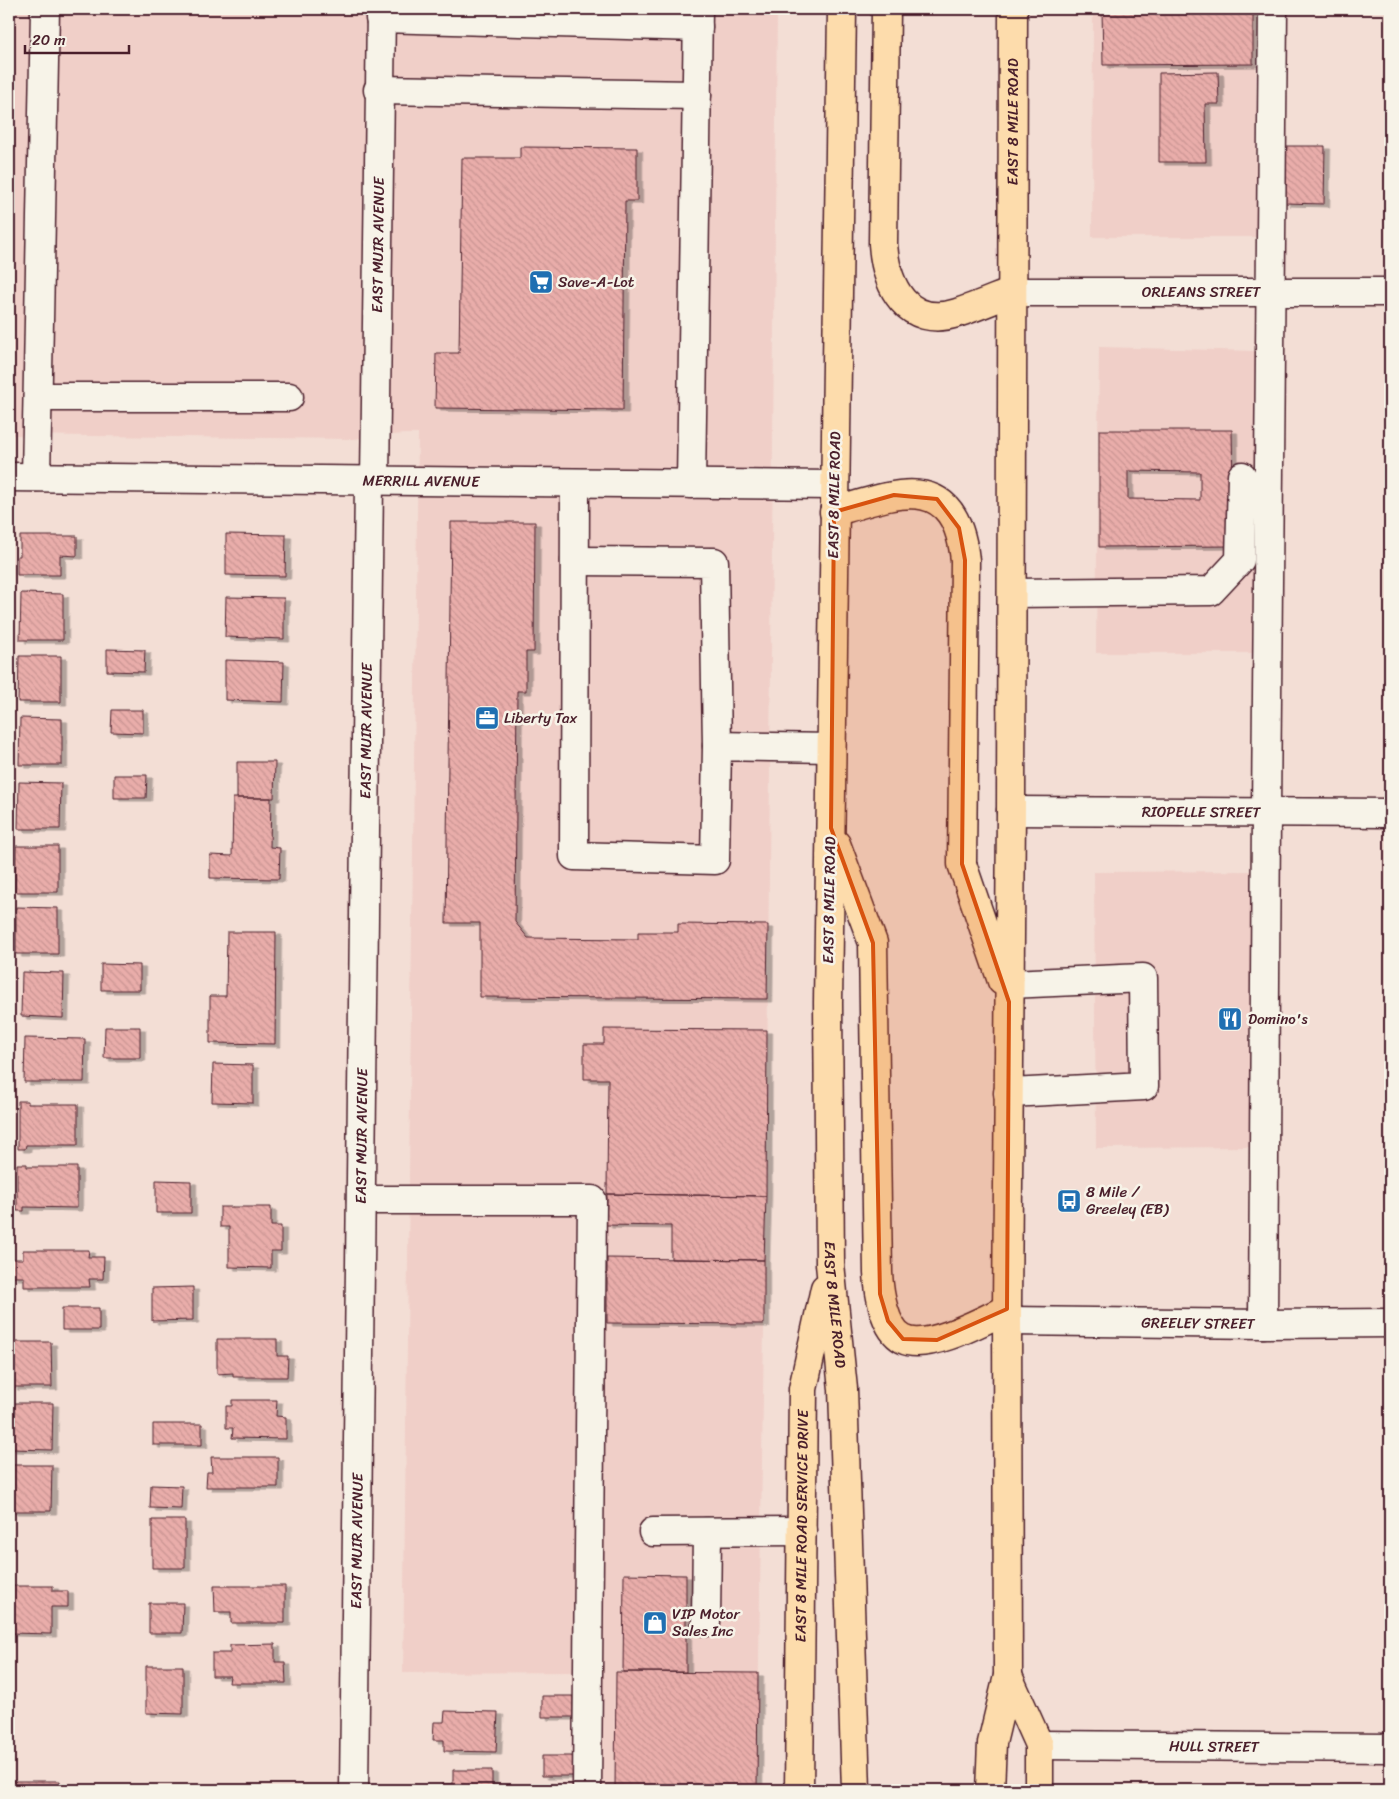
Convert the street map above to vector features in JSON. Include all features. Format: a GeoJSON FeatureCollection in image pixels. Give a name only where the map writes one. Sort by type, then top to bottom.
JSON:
{"type":"FeatureCollection","features":[{"type":"Feature","properties":{"kind":"highway","name":"EAST 8 MILE ROAD"},"geometry":{"type":"LineString","coordinates":[[842,9],[828,1003],[830,1264],[843,1388],[856,1790]]}},
{"type":"Feature","properties":{"kind":"highway"},"geometry":{"type":"LineString","coordinates":[[886,9],[883,244],[884,262],[892,286],[906,306],[914,311],[937,316],[957,313],[1012,292]]}},
{"type":"Feature","properties":{"kind":"highway","name":"EAST 8 MILE ROAD"},"geometry":{"type":"LineString","coordinates":[[990,1790],[992,1743],[1008,1676],[1007,1315],[1011,811],[1013,9]]}},
{"type":"Feature","properties":{"kind":"highway"},"geometry":{"type":"LineString","coordinates":[[834,498],[881,498],[910,493],[937,500],[953,516],[959,528],[965,560],[962,864],[1009,993]]}},
{"type":"Feature","properties":{"kind":"highway"},"geometry":{"type":"LineString","coordinates":[[831,828],[873,943],[878,1273],[880,1294],[888,1321],[903,1339],[913,1342],[937,1340],[1007,1315]]}},
{"type":"Feature","properties":{"kind":"highway","name":"EAST 8 MILE ROAD SERVICE DRIVE"},"geometry":{"type":"LineString","coordinates":[[799,1790],[803,1389],[830,1264]]}},
{"type":"Feature","properties":{"kind":"highway","name":"EAST 8 MILE ROAD"},"geometry":{"type":"LineString","coordinates":[[1008,1676],[1039,1745],[1039,1790]]}},
{"type":"Feature","properties":{"kind":"street"},"geometry":{"type":"LineString","coordinates":[[36,477],[45,9]]}},
{"type":"Feature","properties":{"kind":"street"},"geometry":{"type":"LineString","coordinates":[[1263,1324],[1273,9]]}},
{"type":"Feature","properties":{"kind":"street"},"geometry":{"type":"LineString","coordinates":[[380,14],[698,18],[691,484]]}},
{"type":"Feature","properties":{"kind":"street","name":"EAST MUIR AVENUE"},"geometry":{"type":"LineString","coordinates":[[354,1790],[361,1200],[380,14]]}},
{"type":"Feature","properties":{"kind":"street"},"geometry":{"type":"LineString","coordinates":[[378,90],[697,95]]}},
{"type":"Feature","properties":{"kind":"street","name":"ORLEANS STREET"},"geometry":{"type":"LineString","coordinates":[[1012,292],[1390,292]]}},
{"type":"Feature","properties":{"kind":"street"},"geometry":{"type":"LineString","coordinates":[[38,397],[289,397]]}},
{"type":"Feature","properties":{"kind":"street"},"geometry":{"type":"LineString","coordinates":[[1012,593],[1211,591],[1240,560],[1242,476]]}},
{"type":"Feature","properties":{"kind":"street","name":"MERRILL AVENUE"},"geometry":{"type":"LineString","coordinates":[[9,477],[691,484],[834,498]]}},
{"type":"Feature","properties":{"kind":"street"},"geometry":{"type":"LineString","coordinates":[[575,483],[574,856],[714,860],[717,746],[714,562],[575,561]]}},
{"type":"Feature","properties":{"kind":"street"},"geometry":{"type":"LineString","coordinates":[[717,746],[831,748]]}},
{"type":"Feature","properties":{"kind":"street","name":"RIOPELLE STREET"},"geometry":{"type":"LineString","coordinates":[[1011,811],[1390,813]]}},
{"type":"Feature","properties":{"kind":"street"},"geometry":{"type":"LineString","coordinates":[[1008,1093],[1144,1086],[1143,978],[1009,993]]}},
{"type":"Feature","properties":{"kind":"street"},"geometry":{"type":"LineString","coordinates":[[361,1200],[592,1200],[587,1790]]}},
{"type":"Feature","properties":{"kind":"street","name":"GREELEY STREET"},"geometry":{"type":"LineString","coordinates":[[1007,1315],[1263,1324],[1390,1323]]}},
{"type":"Feature","properties":{"kind":"street"},"geometry":{"type":"LineString","coordinates":[[653,1532],[802,1531]]}},
{"type":"Feature","properties":{"kind":"street"},"geometry":{"type":"LineString","coordinates":[[706,1622],[707,1532]]}},
{"type":"Feature","properties":{"kind":"street","name":"HULL STREET"},"geometry":{"type":"LineString","coordinates":[[1039,1745],[1390,1748]]}},
{"type":"Feature","properties":{"kind":"highlighted area"},"geometry":{"type":"Polygon","coordinates":[[[894,495],[937,499],[959,528],[965,560],[962,864],[1009,1002],[1007,1309],[937,1340],[903,1339],[888,1321],[880,1294],[873,943],[831,828],[834,512],[894,495]]]}},
{"type":"Feature","properties":{"kind":"shaded area"},"geometry":{"type":"Polygon","coordinates":[[[9,9],[777,9],[766,1196],[757,1790],[574,1790],[575,1672],[403,1673],[418,434],[353,439],[9,435],[9,9]]]}},
{"type":"Feature","properties":{"kind":"shaded area"},"geometry":{"type":"Polygon","coordinates":[[[1093,9],[1256,9],[1256,237],[1092,237],[1093,9]]]}},
{"type":"Feature","properties":{"kind":"shaded area"},"geometry":{"type":"Polygon","coordinates":[[[1099,347],[1255,351],[1256,653],[1096,653],[1099,347]]]}},
{"type":"Feature","properties":{"kind":"shaded area"},"geometry":{"type":"Polygon","coordinates":[[[1254,871],[1256,1147],[1096,1148],[1094,872],[1254,871]]]}},
{"type":"Feature","properties":{"kind":"building"},"geometry":{"type":"Polygon","coordinates":[[[1102,9],[1253,9],[1253,64],[1103,65],[1102,9]]]}},
{"type":"Feature","properties":{"kind":"building"},"geometry":{"type":"Polygon","coordinates":[[[1218,72],[1219,104],[1205,104],[1206,162],[1159,162],[1159,73],[1218,72]]]}},
{"type":"Feature","properties":{"kind":"building"},"geometry":{"type":"Polygon","coordinates":[[[1387,145],[1390,145],[1390,202],[1387,202],[1387,145]]]}},
{"type":"Feature","properties":{"kind":"building"},"geometry":{"type":"Polygon","coordinates":[[[1284,146],[1325,146],[1324,204],[1284,203],[1284,146]]]}},
{"type":"Feature","properties":{"kind":"building"},"geometry":{"type":"Polygon","coordinates":[[[520,147],[637,148],[637,201],[625,201],[623,410],[435,408],[436,353],[459,353],[462,158],[520,158],[520,147]]]}},
{"type":"Feature","properties":{"kind":"building"},"geometry":{"type":"Polygon","coordinates":[[[1099,430],[1232,430],[1234,546],[1099,547],[1099,430]],[[1128,471],[1128,499],[1200,500],[1200,472],[1128,471]]]}},
{"type":"Feature","properties":{"kind":"building"},"geometry":{"type":"Polygon","coordinates":[[[451,522],[535,522],[534,652],[526,652],[526,691],[517,691],[515,922],[528,938],[638,939],[638,932],[678,932],[678,924],[768,925],[767,999],[480,997],[480,923],[446,923],[451,522]]]}},
{"type":"Feature","properties":{"kind":"building"},"geometry":{"type":"Polygon","coordinates":[[[226,534],[286,535],[285,576],[226,575],[226,534]]]}},
{"type":"Feature","properties":{"kind":"building"},"geometry":{"type":"Polygon","coordinates":[[[20,536],[77,536],[77,556],[60,555],[60,575],[17,575],[17,556],[20,556],[20,536]]]}},
{"type":"Feature","properties":{"kind":"building"},"geometry":{"type":"Polygon","coordinates":[[[21,593],[63,594],[63,640],[20,640],[21,593]]]}},
{"type":"Feature","properties":{"kind":"building"},"geometry":{"type":"Polygon","coordinates":[[[226,597],[284,598],[284,639],[225,637],[226,597]]]}},
{"type":"Feature","properties":{"kind":"building"},"geometry":{"type":"Polygon","coordinates":[[[107,649],[145,650],[144,672],[107,671],[107,649]]]}},
{"type":"Feature","properties":{"kind":"building"},"geometry":{"type":"Polygon","coordinates":[[[19,656],[61,656],[61,702],[18,702],[19,656]]]}},
{"type":"Feature","properties":{"kind":"building"},"geometry":{"type":"Polygon","coordinates":[[[225,660],[284,662],[283,702],[225,700],[225,660]]]}},
{"type":"Feature","properties":{"kind":"building"},"geometry":{"type":"Polygon","coordinates":[[[112,710],[143,710],[143,733],[111,732],[112,710]]]}},
{"type":"Feature","properties":{"kind":"building"},"geometry":{"type":"Polygon","coordinates":[[[20,718],[62,719],[62,765],[19,765],[20,718]]]}},
{"type":"Feature","properties":{"kind":"building"},"geometry":{"type":"Polygon","coordinates":[[[237,762],[275,762],[274,798],[237,798],[237,762]]]}},
{"type":"Feature","properties":{"kind":"building"},"geometry":{"type":"Polygon","coordinates":[[[114,775],[147,775],[146,798],[114,798],[114,775]]]}},
{"type":"Feature","properties":{"kind":"building"},"geometry":{"type":"Polygon","coordinates":[[[19,782],[61,783],[60,829],[18,829],[19,782]]]}},
{"type":"Feature","properties":{"kind":"building"},"geometry":{"type":"Polygon","coordinates":[[[233,798],[271,798],[270,847],[280,848],[279,879],[210,878],[210,855],[232,856],[233,798]]]}},
{"type":"Feature","properties":{"kind":"building"},"geometry":{"type":"Polygon","coordinates":[[[16,846],[58,846],[58,892],[15,892],[16,846]]]}},
{"type":"Feature","properties":{"kind":"building"},"geometry":{"type":"Polygon","coordinates":[[[16,907],[58,908],[58,954],[16,954],[16,907]]]}},
{"type":"Feature","properties":{"kind":"building"},"geometry":{"type":"Polygon","coordinates":[[[227,932],[276,932],[275,1044],[210,1043],[210,996],[226,996],[227,932]]]}},
{"type":"Feature","properties":{"kind":"building"},"geometry":{"type":"Polygon","coordinates":[[[101,964],[140,965],[140,990],[101,990],[101,964]]]}},
{"type":"Feature","properties":{"kind":"building"},"geometry":{"type":"Polygon","coordinates":[[[22,972],[64,973],[63,1018],[21,1016],[22,972]]]}},
{"type":"Feature","properties":{"kind":"building"},"geometry":{"type":"Polygon","coordinates":[[[105,1027],[140,1027],[140,1058],[104,1058],[105,1027]]]}},
{"type":"Feature","properties":{"kind":"building"},"geometry":{"type":"Polygon","coordinates":[[[604,1029],[767,1030],[766,1196],[607,1194],[608,1079],[584,1079],[584,1044],[604,1044],[604,1029]]]}},
{"type":"Feature","properties":{"kind":"building"},"geometry":{"type":"Polygon","coordinates":[[[25,1038],[85,1039],[84,1082],[24,1082],[25,1038]]]}},
{"type":"Feature","properties":{"kind":"building"},"geometry":{"type":"Polygon","coordinates":[[[213,1064],[253,1065],[253,1103],[212,1102],[213,1064]]]}},
{"type":"Feature","properties":{"kind":"building"},"geometry":{"type":"Polygon","coordinates":[[[18,1101],[28,1101],[28,1104],[78,1104],[78,1145],[26,1145],[25,1149],[18,1149],[18,1101]]]}},
{"type":"Feature","properties":{"kind":"building"},"geometry":{"type":"Polygon","coordinates":[[[17,1164],[27,1164],[27,1167],[77,1167],[77,1208],[24,1207],[24,1211],[17,1211],[17,1164]]]}},
{"type":"Feature","properties":{"kind":"building"},"geometry":{"type":"Polygon","coordinates":[[[156,1180],[191,1181],[191,1213],[156,1213],[156,1180]]]}},
{"type":"Feature","properties":{"kind":"building"},"geometry":{"type":"Polygon","coordinates":[[[607,1194],[766,1196],[764,1260],[671,1259],[671,1226],[606,1225],[607,1194]]]}},
{"type":"Feature","properties":{"kind":"building"},"geometry":{"type":"Polygon","coordinates":[[[220,1207],[271,1207],[271,1226],[281,1226],[281,1251],[271,1251],[271,1268],[229,1267],[229,1227],[220,1227],[220,1207]]]}},
{"type":"Feature","properties":{"kind":"building"},"geometry":{"type":"Polygon","coordinates":[[[23,1250],[89,1250],[88,1257],[104,1257],[103,1279],[89,1279],[90,1287],[24,1287],[24,1277],[12,1277],[12,1259],[23,1259],[23,1250]]]}},
{"type":"Feature","properties":{"kind":"building"},"geometry":{"type":"Polygon","coordinates":[[[607,1258],[764,1260],[764,1324],[607,1323],[607,1258]]]}},
{"type":"Feature","properties":{"kind":"building"},"geometry":{"type":"Polygon","coordinates":[[[193,1287],[193,1320],[152,1321],[152,1288],[193,1287]]]}},
{"type":"Feature","properties":{"kind":"building"},"geometry":{"type":"Polygon","coordinates":[[[62,1308],[99,1308],[99,1330],[62,1330],[62,1308]]]}},
{"type":"Feature","properties":{"kind":"building"},"geometry":{"type":"Polygon","coordinates":[[[217,1339],[277,1339],[277,1356],[288,1356],[287,1377],[233,1377],[233,1373],[217,1374],[217,1339]]]}},
{"type":"Feature","properties":{"kind":"building"},"geometry":{"type":"Polygon","coordinates":[[[12,1342],[51,1342],[52,1387],[12,1387],[12,1368],[9,1368],[9,1356],[12,1356],[12,1342]]]}},
{"type":"Feature","properties":{"kind":"building"},"geometry":{"type":"Polygon","coordinates":[[[232,1400],[277,1400],[276,1416],[286,1417],[286,1439],[232,1438],[233,1428],[226,1428],[226,1406],[232,1406],[232,1400]]]}},
{"type":"Feature","properties":{"kind":"building"},"geometry":{"type":"Polygon","coordinates":[[[10,1403],[53,1403],[52,1450],[10,1449],[10,1403]]]}},
{"type":"Feature","properties":{"kind":"building"},"geometry":{"type":"Polygon","coordinates":[[[153,1424],[202,1424],[202,1445],[153,1445],[153,1424]]]}},
{"type":"Feature","properties":{"kind":"building"},"geometry":{"type":"Polygon","coordinates":[[[211,1457],[278,1457],[278,1487],[206,1487],[207,1472],[212,1472],[211,1457]]]}},
{"type":"Feature","properties":{"kind":"building"},"geometry":{"type":"Polygon","coordinates":[[[10,1465],[52,1465],[51,1511],[9,1511],[10,1465]]]}},
{"type":"Feature","properties":{"kind":"building"},"geometry":{"type":"Polygon","coordinates":[[[151,1485],[182,1486],[181,1509],[150,1508],[151,1485]]]}},
{"type":"Feature","properties":{"kind":"building"},"geometry":{"type":"Polygon","coordinates":[[[152,1520],[185,1520],[185,1568],[152,1568],[152,1520]]]}},
{"type":"Feature","properties":{"kind":"building"},"geometry":{"type":"Polygon","coordinates":[[[624,1574],[686,1575],[686,1672],[623,1672],[624,1574]]]}},
{"type":"Feature","properties":{"kind":"building"},"geometry":{"type":"Polygon","coordinates":[[[9,1586],[53,1586],[53,1591],[68,1591],[68,1607],[51,1607],[51,1634],[10,1633],[9,1586]]]}},
{"type":"Feature","properties":{"kind":"building"},"geometry":{"type":"Polygon","coordinates":[[[214,1586],[285,1586],[285,1623],[231,1623],[231,1612],[215,1612],[214,1586]]]}},
{"type":"Feature","properties":{"kind":"building"},"geometry":{"type":"Polygon","coordinates":[[[149,1603],[183,1603],[182,1633],[149,1633],[149,1603]]]}},
{"type":"Feature","properties":{"kind":"building"},"geometry":{"type":"Polygon","coordinates":[[[275,1644],[275,1662],[285,1662],[286,1683],[229,1683],[230,1676],[212,1676],[212,1653],[230,1653],[230,1645],[275,1644]]]}},
{"type":"Feature","properties":{"kind":"building"},"geometry":{"type":"Polygon","coordinates":[[[146,1666],[183,1666],[183,1714],[146,1713],[146,1666]]]}},
{"type":"Feature","properties":{"kind":"building"},"geometry":{"type":"Polygon","coordinates":[[[616,1672],[758,1673],[757,1790],[615,1790],[616,1672]]]}},
{"type":"Feature","properties":{"kind":"building"},"geometry":{"type":"Polygon","coordinates":[[[542,1696],[573,1696],[573,1717],[542,1717],[542,1696]]]}},
{"type":"Feature","properties":{"kind":"building"},"geometry":{"type":"Polygon","coordinates":[[[445,1711],[498,1712],[496,1752],[444,1751],[444,1740],[433,1740],[434,1722],[444,1722],[445,1711]]]}},
{"type":"Feature","properties":{"kind":"building"},"geometry":{"type":"Polygon","coordinates":[[[542,1756],[573,1756],[573,1776],[542,1776],[542,1756]]]}},
{"type":"Feature","properties":{"kind":"building"},"geometry":{"type":"Polygon","coordinates":[[[453,1770],[492,1770],[492,1790],[443,1790],[443,1784],[453,1784],[453,1770]]]}},
{"type":"Feature","properties":{"kind":"building"},"geometry":{"type":"Polygon","coordinates":[[[9,1781],[60,1781],[60,1790],[9,1790],[9,1781]]]}},
{"type":"Feature","properties":{"kind":"place","name":"Save-A-Lot"},"geometry":{"type":"Point","coordinates":[541,282]}},
{"type":"Feature","properties":{"kind":"place","name":"Liberty Tax"},"geometry":{"type":"Point","coordinates":[487,718]}},
{"type":"Feature","properties":{"kind":"place","name":"Domino's"},"geometry":{"type":"Point","coordinates":[1230,1019]}},
{"type":"Feature","properties":{"kind":"place","name":"8 Mile / Greeley (EB)"},"geometry":{"type":"Point","coordinates":[1069,1201]}},
{"type":"Feature","properties":{"kind":"place","name":"VIP Motor Sales Inc"},"geometry":{"type":"Point","coordinates":[655,1623]}}]}
